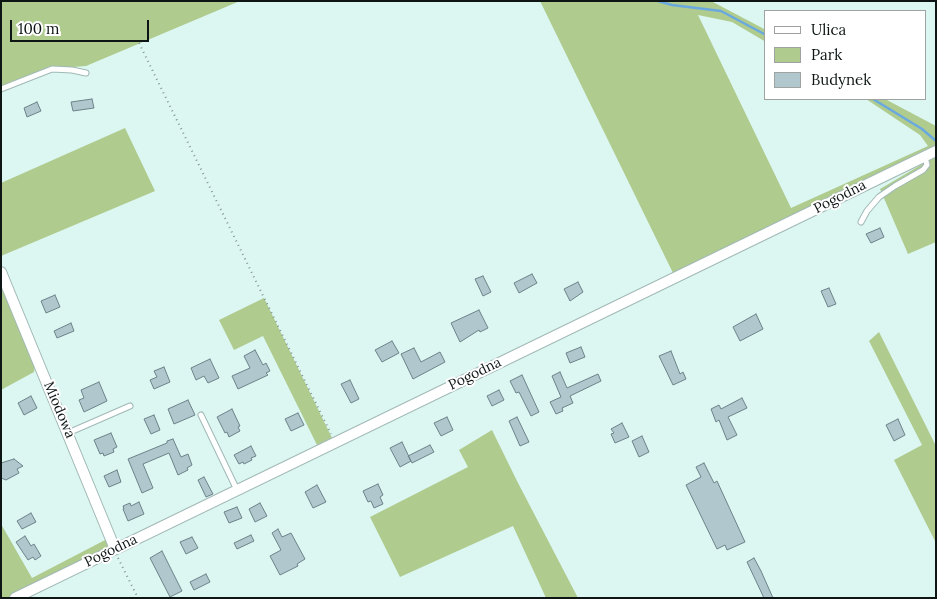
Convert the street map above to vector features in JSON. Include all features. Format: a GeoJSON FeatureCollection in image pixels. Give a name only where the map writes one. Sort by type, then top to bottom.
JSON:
{"type":"FeatureCollection","features":[{"type":"Feature","properties":{"kind":"street","name":"Pogodna"},"geometry":{"type":"LineString","coordinates":[[16,598],[936,151]]}},
{"type":"Feature","properties":{"kind":"street","name":"Miodowa"},"geometry":{"type":"LineString","coordinates":[[1,272],[115,549]]}},
{"type":"Feature","properties":{"kind":"lane"},"geometry":{"type":"LineString","coordinates":[[1,90],[52,69],[86,73]]}},
{"type":"Feature","properties":{"kind":"lane"},"geometry":{"type":"LineString","coordinates":[[860,222],[879,197],[924,170],[927,165],[925,156]]}},
{"type":"Feature","properties":{"kind":"lane"},"geometry":{"type":"LineString","coordinates":[[68,433],[130,406]]}},
{"type":"Feature","properties":{"kind":"lane"},"geometry":{"type":"LineString","coordinates":[[201,415],[238,490]]}},
{"type":"Feature","properties":{"kind":"path"},"geometry":{"type":"LineString","coordinates":[[139,43],[334,442]]}},
{"type":"Feature","properties":{"kind":"path"},"geometry":{"type":"LineString","coordinates":[[115,549],[138,598]]}},
{"type":"Feature","properties":{"kind":"green space"},"geometry":{"type":"Polygon","coordinates":[[[1,1],[240,1],[86,66],[47,69],[1,87],[1,1]]]}},
{"type":"Feature","properties":{"kind":"green space"},"geometry":{"type":"Polygon","coordinates":[[[540,1],[711,1],[764,29],[764,41],[732,22],[698,15],[791,208],[928,146],[920,135],[868,100],[887,100],[936,126],[936,146],[673,273],[540,1]]]}},
{"type":"Feature","properties":{"kind":"green space"},"geometry":{"type":"Polygon","coordinates":[[[125,128],[155,191],[1,256],[1,183],[125,128]]]}},
{"type":"Feature","properties":{"kind":"green space"},"geometry":{"type":"Polygon","coordinates":[[[936,156],[936,242],[908,254],[880,189],[936,156]]]}},
{"type":"Feature","properties":{"kind":"green space"},"geometry":{"type":"Polygon","coordinates":[[[1,284],[35,365],[34,372],[1,390],[1,284]]]}},
{"type":"Feature","properties":{"kind":"green space"},"geometry":{"type":"Polygon","coordinates":[[[264,298],[332,438],[317,445],[263,336],[234,350],[219,320],[264,298]]]}},
{"type":"Feature","properties":{"kind":"green space"},"geometry":{"type":"Polygon","coordinates":[[[879,332],[936,446],[936,543],[894,460],[922,445],[869,341],[879,332]]]}},
{"type":"Feature","properties":{"kind":"green space"},"geometry":{"type":"Polygon","coordinates":[[[492,430],[578,598],[546,598],[513,526],[400,577],[370,517],[468,467],[459,450],[492,430]]]}},
{"type":"Feature","properties":{"kind":"green space"},"geometry":{"type":"Polygon","coordinates":[[[1,524],[32,578],[107,539],[109,550],[7,598],[1,598],[1,524]]]}},
{"type":"Feature","properties":{"kind":"building"},"geometry":{"type":"Polygon","coordinates":[[[92,99],[94,108],[73,111],[71,102],[92,99]]]}},
{"type":"Feature","properties":{"kind":"building"},"geometry":{"type":"Polygon","coordinates":[[[37,102],[41,111],[27,117],[24,108],[37,102]]]}},
{"type":"Feature","properties":{"kind":"building"},"geometry":{"type":"Polygon","coordinates":[[[880,228],[884,237],[871,243],[866,234],[880,228]]]}},
{"type":"Feature","properties":{"kind":"building"},"geometry":{"type":"Polygon","coordinates":[[[532,274],[537,283],[519,293],[514,283],[532,274]]]}},
{"type":"Feature","properties":{"kind":"building"},"geometry":{"type":"Polygon","coordinates":[[[483,276],[491,292],[483,296],[475,279],[483,276]]]}},
{"type":"Feature","properties":{"kind":"building"},"geometry":{"type":"Polygon","coordinates":[[[578,282],[583,292],[570,301],[564,289],[578,282]]]}},
{"type":"Feature","properties":{"kind":"building"},"geometry":{"type":"Polygon","coordinates":[[[829,288],[836,304],[828,307],[821,291],[829,288]]]}},
{"type":"Feature","properties":{"kind":"building"},"geometry":{"type":"Polygon","coordinates":[[[55,295],[60,307],[46,313],[41,301],[55,295]]]}},
{"type":"Feature","properties":{"kind":"building"},"geometry":{"type":"Polygon","coordinates":[[[479,310],[488,328],[480,332],[479,330],[460,342],[451,323],[479,310]]]}},
{"type":"Feature","properties":{"kind":"building"},"geometry":{"type":"Polygon","coordinates":[[[756,314],[763,329],[740,341],[733,327],[756,314]]]}},
{"type":"Feature","properties":{"kind":"building"},"geometry":{"type":"Polygon","coordinates":[[[71,323],[74,331],[57,338],[54,331],[71,323]]]}},
{"type":"Feature","properties":{"kind":"building"},"geometry":{"type":"Polygon","coordinates":[[[392,341],[399,353],[382,362],[375,350],[392,341]]]}},
{"type":"Feature","properties":{"kind":"building"},"geometry":{"type":"Polygon","coordinates":[[[581,347],[585,357],[570,363],[566,353],[581,347]]]}},
{"type":"Feature","properties":{"kind":"building"},"geometry":{"type":"Polygon","coordinates":[[[414,348],[421,362],[440,352],[445,362],[413,379],[401,354],[414,348]]]}},
{"type":"Feature","properties":{"kind":"building"},"geometry":{"type":"Polygon","coordinates":[[[255,350],[263,365],[266,363],[270,371],[266,373],[268,375],[238,389],[232,376],[250,368],[244,356],[255,350]]]}},
{"type":"Feature","properties":{"kind":"building"},"geometry":{"type":"Polygon","coordinates":[[[671,351],[680,374],[683,372],[686,379],[673,385],[659,356],[671,351]]]}},
{"type":"Feature","properties":{"kind":"building"},"geometry":{"type":"Polygon","coordinates":[[[210,359],[219,378],[208,383],[204,376],[196,380],[191,368],[210,359]]]}},
{"type":"Feature","properties":{"kind":"building"},"geometry":{"type":"Polygon","coordinates":[[[164,367],[170,382],[154,389],[150,380],[157,377],[154,371],[164,367]]]}},
{"type":"Feature","properties":{"kind":"building"},"geometry":{"type":"Polygon","coordinates":[[[560,372],[567,388],[598,374],[601,381],[570,396],[573,403],[562,408],[563,411],[556,414],[550,402],[561,397],[552,376],[560,372]]]}},
{"type":"Feature","properties":{"kind":"building"},"geometry":{"type":"Polygon","coordinates":[[[522,375],[539,412],[531,416],[519,392],[516,393],[510,381],[522,375]]]}},
{"type":"Feature","properties":{"kind":"building"},"geometry":{"type":"Polygon","coordinates":[[[350,380],[359,399],[351,403],[341,384],[350,380]]]}},
{"type":"Feature","properties":{"kind":"building"},"geometry":{"type":"Polygon","coordinates":[[[99,382],[107,401],[84,412],[79,400],[84,398],[81,390],[99,382]]]}},
{"type":"Feature","properties":{"kind":"building"},"geometry":{"type":"Polygon","coordinates":[[[499,390],[504,400],[492,406],[487,396],[499,390]]]}},
{"type":"Feature","properties":{"kind":"building"},"geometry":{"type":"Polygon","coordinates":[[[31,396],[37,408],[24,415],[18,403],[31,396]]]}},
{"type":"Feature","properties":{"kind":"building"},"geometry":{"type":"Polygon","coordinates":[[[742,398],[747,408],[728,417],[737,435],[727,440],[719,420],[716,422],[711,409],[719,405],[721,409],[742,398]]]}},
{"type":"Feature","properties":{"kind":"building"},"geometry":{"type":"Polygon","coordinates":[[[188,400],[195,415],[174,424],[168,409],[188,400]]]}},
{"type":"Feature","properties":{"kind":"building"},"geometry":{"type":"Polygon","coordinates":[[[232,409],[240,426],[238,427],[240,431],[229,437],[217,417],[232,409]]]}},
{"type":"Feature","properties":{"kind":"building"},"geometry":{"type":"Polygon","coordinates":[[[298,413],[304,425],[291,431],[285,419],[298,413]]]}},
{"type":"Feature","properties":{"kind":"building"},"geometry":{"type":"Polygon","coordinates":[[[154,415],[160,430],[151,434],[144,419],[154,415]]]}},
{"type":"Feature","properties":{"kind":"building"},"geometry":{"type":"Polygon","coordinates":[[[447,417],[453,430],[441,436],[434,423],[447,417]]]}},
{"type":"Feature","properties":{"kind":"building"},"geometry":{"type":"Polygon","coordinates":[[[517,417],[529,442],[520,446],[509,421],[517,417]]]}},
{"type":"Feature","properties":{"kind":"building"},"geometry":{"type":"Polygon","coordinates":[[[898,419],[905,435],[894,441],[886,425],[898,419]]]}},
{"type":"Feature","properties":{"kind":"building"},"geometry":{"type":"Polygon","coordinates":[[[622,423],[629,437],[615,443],[611,434],[614,433],[611,429],[622,423]]]}},
{"type":"Feature","properties":{"kind":"building"},"geometry":{"type":"Polygon","coordinates":[[[111,433],[117,447],[113,449],[114,452],[104,456],[103,453],[100,454],[94,440],[111,433]]]}},
{"type":"Feature","properties":{"kind":"building"},"geometry":{"type":"Polygon","coordinates":[[[642,436],[649,452],[639,457],[632,441],[642,436]]]}},
{"type":"Feature","properties":{"kind":"building"},"geometry":{"type":"Polygon","coordinates":[[[173,439],[181,457],[188,454],[192,465],[187,468],[188,470],[178,475],[169,453],[143,464],[153,488],[142,493],[128,459],[173,439]]]}},
{"type":"Feature","properties":{"kind":"building"},"geometry":{"type":"Polygon","coordinates":[[[402,442],[411,461],[400,467],[390,448],[402,442]]]}},
{"type":"Feature","properties":{"kind":"building"},"geometry":{"type":"Polygon","coordinates":[[[430,445],[434,452],[412,463],[408,456],[430,445]]]}},
{"type":"Feature","properties":{"kind":"building"},"geometry":{"type":"Polygon","coordinates":[[[251,446],[256,456],[244,464],[243,462],[239,464],[234,455],[251,446]]]}},
{"type":"Feature","properties":{"kind":"building"},"geometry":{"type":"Polygon","coordinates":[[[14,459],[23,466],[17,469],[19,473],[6,480],[1,478],[1,463],[14,459]]]}},
{"type":"Feature","properties":{"kind":"building"},"geometry":{"type":"Polygon","coordinates":[[[704,463],[714,483],[717,481],[745,542],[727,550],[725,545],[717,549],[686,485],[701,477],[696,467],[704,463]]]}},
{"type":"Feature","properties":{"kind":"building"},"geometry":{"type":"Polygon","coordinates":[[[117,470],[121,482],[109,487],[104,476],[117,470]]]}},
{"type":"Feature","properties":{"kind":"building"},"geometry":{"type":"Polygon","coordinates":[[[204,477],[213,494],[206,497],[198,480],[204,477]]]}},
{"type":"Feature","properties":{"kind":"building"},"geometry":{"type":"Polygon","coordinates":[[[378,484],[383,495],[380,497],[383,504],[374,508],[371,501],[368,502],[363,491],[378,484]]]}},
{"type":"Feature","properties":{"kind":"building"},"geometry":{"type":"Polygon","coordinates":[[[317,485],[326,502],[313,508],[305,492],[317,485]]]}},
{"type":"Feature","properties":{"kind":"building"},"geometry":{"type":"Polygon","coordinates":[[[139,502],[144,514],[128,521],[123,506],[130,503],[131,506],[139,502]]]}},
{"type":"Feature","properties":{"kind":"building"},"geometry":{"type":"Polygon","coordinates":[[[260,503],[267,516],[255,522],[249,509],[260,503]]]}},
{"type":"Feature","properties":{"kind":"building"},"geometry":{"type":"Polygon","coordinates":[[[237,507],[242,518],[229,523],[224,512],[237,507]]]}},
{"type":"Feature","properties":{"kind":"building"},"geometry":{"type":"Polygon","coordinates":[[[31,513],[36,522],[22,529],[17,521],[31,513]]]}},
{"type":"Feature","properties":{"kind":"building"},"geometry":{"type":"Polygon","coordinates":[[[278,529],[282,537],[291,533],[305,559],[297,564],[298,566],[280,575],[270,556],[281,550],[272,533],[278,529]]]}},
{"type":"Feature","properties":{"kind":"building"},"geometry":{"type":"Polygon","coordinates":[[[251,535],[254,541],[237,549],[234,543],[251,535]]]}},
{"type":"Feature","properties":{"kind":"building"},"geometry":{"type":"Polygon","coordinates":[[[25,536],[31,546],[34,544],[41,556],[35,560],[33,557],[28,560],[16,542],[25,536]]]}},
{"type":"Feature","properties":{"kind":"building"},"geometry":{"type":"Polygon","coordinates":[[[192,537],[198,548],[186,554],[180,542],[192,537]]]}},
{"type":"Feature","properties":{"kind":"building"},"geometry":{"type":"Polygon","coordinates":[[[162,551],[182,591],[170,597],[150,558],[162,551]]]}},
{"type":"Feature","properties":{"kind":"building"},"geometry":{"type":"Polygon","coordinates":[[[754,558],[773,598],[764,598],[747,562],[754,558]]]}},
{"type":"Feature","properties":{"kind":"building"},"geometry":{"type":"Polygon","coordinates":[[[206,574],[210,582],[194,590],[190,582],[206,574]]]}},
{"type":"Feature","properties":{"kind":"waterway"},"geometry":{"type":"LineString","coordinates":[[658,1],[672,5],[721,11],[764,34]]}},
{"type":"Feature","properties":{"kind":"waterway"},"geometry":{"type":"LineString","coordinates":[[875,100],[922,129],[936,141]]}}]}
